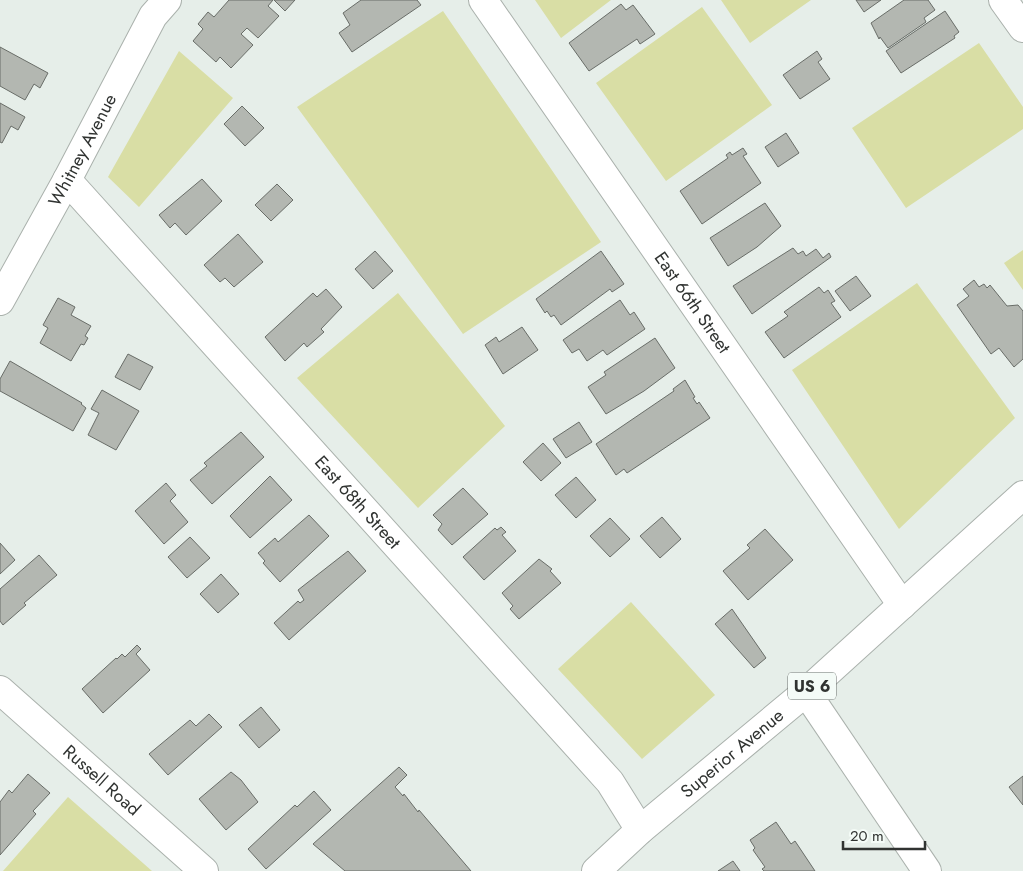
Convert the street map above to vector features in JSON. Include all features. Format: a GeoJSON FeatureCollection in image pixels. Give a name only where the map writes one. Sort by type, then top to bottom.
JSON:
{"type":"FeatureCollection","features":[{"type":"Feature","properties":{"kind":"street","name":"Whitney Avenue"},"geometry":{"type":"LineString","coordinates":[[0,301],[67,180],[153,16],[167,0]]}},
{"type":"Feature","properties":{"kind":"street","name":"East 66th Street"},"geometry":{"type":"LineString","coordinates":[[483,0],[902,605]]}},
{"type":"Feature","properties":{"kind":"street"},"geometry":{"type":"LineString","coordinates":[[1003,0],[1023,28]]}},
{"type":"Feature","properties":{"kind":"street","name":"East 68th Street"},"geometry":{"type":"LineString","coordinates":[[67,180],[610,782],[640,830]]}},
{"type":"Feature","properties":{"kind":"street","name":"Superior Avenue"},"geometry":{"type":"LineString","coordinates":[[596,871],[640,830],[806,692],[1023,496]]}},
{"type":"Feature","properties":{"kind":"street","name":"Russell Road"},"geometry":{"type":"LineString","coordinates":[[0,690],[204,871]]}},
{"type":"Feature","properties":{"kind":"street"},"geometry":{"type":"LineString","coordinates":[[806,692],[927,871]]}},
{"type":"Feature","properties":{"kind":"green space"},"geometry":{"type":"Polygon","coordinates":[[[535,0],[611,0],[561,38],[535,0]]]}},
{"type":"Feature","properties":{"kind":"green space"},"geometry":{"type":"Polygon","coordinates":[[[721,0],[811,0],[750,43],[721,0]]]}},
{"type":"Feature","properties":{"kind":"green space"},"geometry":{"type":"Polygon","coordinates":[[[702,7],[772,105],[666,181],[596,83],[702,7]]]}},
{"type":"Feature","properties":{"kind":"green space"},"geometry":{"type":"Polygon","coordinates":[[[443,11],[601,242],[463,334],[297,107],[443,11]]]}},
{"type":"Feature","properties":{"kind":"green space"},"geometry":{"type":"Polygon","coordinates":[[[979,43],[1023,107],[1023,129],[906,208],[852,128],[979,43]]]}},
{"type":"Feature","properties":{"kind":"green space"},"geometry":{"type":"Polygon","coordinates":[[[179,51],[233,98],[139,207],[108,177],[179,51]]]}},
{"type":"Feature","properties":{"kind":"green space"},"geometry":{"type":"Polygon","coordinates":[[[1023,250],[1023,290],[1004,263],[1023,250]]]}},
{"type":"Feature","properties":{"kind":"green space"},"geometry":{"type":"Polygon","coordinates":[[[917,283],[1015,418],[899,529],[792,370],[917,283]]]}},
{"type":"Feature","properties":{"kind":"green space"},"geometry":{"type":"Polygon","coordinates":[[[398,293],[505,426],[418,508],[297,378],[398,293]]]}},
{"type":"Feature","properties":{"kind":"green space"},"geometry":{"type":"Polygon","coordinates":[[[631,602],[715,695],[642,759],[558,669],[631,602]]]}},
{"type":"Feature","properties":{"kind":"green space"},"geometry":{"type":"Polygon","coordinates":[[[68,797],[152,871],[3,871],[68,797]]]}},
{"type":"Feature","properties":{"kind":"building"},"geometry":{"type":"Polygon","coordinates":[[[229,0],[273,0],[268,6],[279,16],[258,38],[247,28],[241,34],[253,45],[231,68],[220,57],[216,62],[193,41],[203,29],[198,24],[208,12],[214,17],[229,0]]]}},
{"type":"Feature","properties":{"kind":"building"},"geometry":{"type":"Polygon","coordinates":[[[274,0],[295,0],[285,11],[274,0]]]}},
{"type":"Feature","properties":{"kind":"building"},"geometry":{"type":"Polygon","coordinates":[[[361,0],[417,0],[421,5],[352,52],[339,33],[350,25],[343,13],[361,0]]]}},
{"type":"Feature","properties":{"kind":"building"},"geometry":{"type":"Polygon","coordinates":[[[856,0],[881,0],[864,12],[856,0]]]}},
{"type":"Feature","properties":{"kind":"building"},"geometry":{"type":"Polygon","coordinates":[[[904,0],[928,0],[935,10],[924,18],[926,22],[888,48],[880,37],[879,39],[871,23],[904,0]]]}},
{"type":"Feature","properties":{"kind":"building"},"geometry":{"type":"Polygon","coordinates":[[[621,4],[626,10],[633,5],[655,34],[640,44],[637,39],[589,71],[569,43],[621,4]]]}},
{"type":"Feature","properties":{"kind":"building"},"geometry":{"type":"Polygon","coordinates":[[[945,11],[959,32],[954,36],[955,38],[901,73],[886,51],[945,11]]]}},
{"type":"Feature","properties":{"kind":"building"},"geometry":{"type":"Polygon","coordinates":[[[0,47],[48,73],[40,88],[34,84],[25,100],[0,86],[0,47]]]}},
{"type":"Feature","properties":{"kind":"building"},"geometry":{"type":"Polygon","coordinates":[[[817,51],[822,59],[818,62],[830,79],[800,99],[783,75],[817,51]]]}},
{"type":"Feature","properties":{"kind":"building"},"geometry":{"type":"Polygon","coordinates":[[[0,103],[25,117],[18,130],[11,126],[2,143],[0,142],[0,103]]]}},
{"type":"Feature","properties":{"kind":"building"},"geometry":{"type":"Polygon","coordinates":[[[242,106],[264,128],[245,146],[224,124],[242,106]]]}},
{"type":"Feature","properties":{"kind":"building"},"geometry":{"type":"Polygon","coordinates":[[[786,133],[799,153],[778,167],[765,147],[786,133]]]}},
{"type":"Feature","properties":{"kind":"building"},"geometry":{"type":"Polygon","coordinates":[[[743,148],[747,154],[743,156],[761,183],[702,224],[680,191],[728,158],[726,155],[730,152],[732,155],[743,148]]]}},
{"type":"Feature","properties":{"kind":"building"},"geometry":{"type":"Polygon","coordinates":[[[202,179],[222,201],[186,235],[175,223],[170,228],[159,215],[202,179]]]}},
{"type":"Feature","properties":{"kind":"building"},"geometry":{"type":"Polygon","coordinates":[[[277,184],[293,200],[271,221],[255,205],[277,184]]]}},
{"type":"Feature","properties":{"kind":"building"},"geometry":{"type":"Polygon","coordinates":[[[765,203],[781,226],[757,247],[728,266],[710,238],[765,203]]]}},
{"type":"Feature","properties":{"kind":"building"},"geometry":{"type":"Polygon","coordinates":[[[238,234],[263,262],[234,287],[225,278],[220,282],[204,265],[238,234]]]}},
{"type":"Feature","properties":{"kind":"building"},"geometry":{"type":"Polygon","coordinates":[[[793,248],[798,254],[803,251],[806,256],[816,249],[823,258],[829,253],[831,257],[752,314],[733,286],[793,248]]]}},
{"type":"Feature","properties":{"kind":"building"},"geometry":{"type":"Polygon","coordinates":[[[375,251],[393,271],[373,289],[355,269],[375,251]]]}},
{"type":"Feature","properties":{"kind":"building"},"geometry":{"type":"Polygon","coordinates":[[[601,251],[624,284],[612,292],[610,289],[561,325],[554,315],[551,317],[547,311],[545,313],[536,299],[601,251]]]}},
{"type":"Feature","properties":{"kind":"building"},"geometry":{"type":"Polygon","coordinates":[[[856,276],[871,296],[850,311],[835,291],[856,276]]]}},
{"type":"Feature","properties":{"kind":"building"},"geometry":{"type":"Polygon","coordinates":[[[974,280],[979,287],[984,284],[987,288],[990,285],[1007,306],[1018,305],[1023,311],[1023,359],[1014,367],[999,348],[991,354],[957,305],[969,296],[963,289],[974,280]]]}},
{"type":"Feature","properties":{"kind":"building"},"geometry":{"type":"Polygon","coordinates":[[[819,287],[824,293],[828,290],[835,301],[831,303],[841,317],[784,358],[765,332],[788,316],[784,312],[819,287]]]}},
{"type":"Feature","properties":{"kind":"building"},"geometry":{"type":"Polygon","coordinates":[[[326,289],[342,307],[321,329],[324,332],[307,347],[304,343],[285,361],[265,337],[313,293],[317,297],[326,289]]]}},
{"type":"Feature","properties":{"kind":"building"},"geometry":{"type":"Polygon","coordinates":[[[58,298],[75,307],[71,315],[91,326],[85,336],[88,338],[84,345],[81,344],[71,361],[40,343],[48,328],[43,325],[58,298]]]}},
{"type":"Feature","properties":{"kind":"building"},"geometry":{"type":"Polygon","coordinates":[[[620,300],[630,315],[634,312],[645,329],[607,355],[603,350],[587,361],[579,349],[572,353],[563,340],[620,300]]]}},
{"type":"Feature","properties":{"kind":"building"},"geometry":{"type":"Polygon","coordinates":[[[522,327],[538,350],[503,374],[485,345],[496,337],[499,342],[522,327]]]}},
{"type":"Feature","properties":{"kind":"building"},"geometry":{"type":"Polygon","coordinates":[[[655,338],[675,368],[644,391],[606,414],[588,387],[606,375],[604,372],[655,338]]]}},
{"type":"Feature","properties":{"kind":"building"},"geometry":{"type":"Polygon","coordinates":[[[128,354],[153,367],[140,390],[115,377],[128,354]]]}},
{"type":"Feature","properties":{"kind":"building"},"geometry":{"type":"Polygon","coordinates":[[[10,361],[82,403],[86,408],[73,431],[0,391],[0,379],[10,361]]]}},
{"type":"Feature","properties":{"kind":"building"},"geometry":{"type":"Polygon","coordinates":[[[685,380],[695,397],[693,398],[697,404],[699,402],[710,418],[627,473],[624,469],[616,475],[596,444],[674,391],[673,389],[685,380]]]}},
{"type":"Feature","properties":{"kind":"building"},"geometry":{"type":"Polygon","coordinates":[[[102,390],[139,411],[116,450],[88,435],[99,413],[91,409],[102,390]]]}},
{"type":"Feature","properties":{"kind":"building"},"geometry":{"type":"Polygon","coordinates":[[[579,422],[592,442],[566,458],[553,439],[579,422]]]}},
{"type":"Feature","properties":{"kind":"building"},"geometry":{"type":"Polygon","coordinates":[[[241,432],[264,457],[212,504],[190,480],[207,466],[204,463],[241,432]]]}},
{"type":"Feature","properties":{"kind":"building"},"geometry":{"type":"Polygon","coordinates":[[[543,443],[561,463],[541,481],[523,462],[543,443]]]}},
{"type":"Feature","properties":{"kind":"building"},"geometry":{"type":"Polygon","coordinates":[[[270,476],[292,500],[250,538],[230,516],[270,476]]]}},
{"type":"Feature","properties":{"kind":"building"},"geometry":{"type":"Polygon","coordinates":[[[576,477],[596,500],[576,518],[555,495],[576,477]]]}},
{"type":"Feature","properties":{"kind":"building"},"geometry":{"type":"Polygon","coordinates":[[[166,483],[176,495],[170,501],[188,522],[164,544],[135,511],[166,483]]]}},
{"type":"Feature","properties":{"kind":"building"},"geometry":{"type":"Polygon","coordinates":[[[463,488],[488,514],[452,545],[438,530],[442,524],[433,515],[463,488]]]}},
{"type":"Feature","properties":{"kind":"building"},"geometry":{"type":"Polygon","coordinates":[[[309,515],[329,536],[280,582],[263,563],[265,561],[258,553],[275,538],[278,542],[309,515]]]}},
{"type":"Feature","properties":{"kind":"building"},"geometry":{"type":"Polygon","coordinates":[[[662,517],[681,539],[660,558],[640,536],[662,517]]]}},
{"type":"Feature","properties":{"kind":"building"},"geometry":{"type":"Polygon","coordinates":[[[610,518],[630,539],[610,557],[590,536],[610,518]]]}},
{"type":"Feature","properties":{"kind":"building"},"geometry":{"type":"Polygon","coordinates":[[[501,527],[506,532],[502,535],[516,551],[484,580],[463,557],[495,528],[497,530],[501,527]]]}},
{"type":"Feature","properties":{"kind":"building"},"geometry":{"type":"Polygon","coordinates":[[[765,529],[793,560],[748,600],[723,571],[750,548],[747,545],[765,529]]]}},
{"type":"Feature","properties":{"kind":"building"},"geometry":{"type":"Polygon","coordinates":[[[190,537],[210,558],[187,578],[168,557],[190,537]]]}},
{"type":"Feature","properties":{"kind":"building"},"geometry":{"type":"Polygon","coordinates":[[[0,543],[15,560],[0,574],[0,543]]]}},
{"type":"Feature","properties":{"kind":"building"},"geometry":{"type":"Polygon","coordinates":[[[348,551],[366,571],[289,640],[274,623],[298,601],[300,603],[304,600],[298,590],[348,551]]]}},
{"type":"Feature","properties":{"kind":"building"},"geometry":{"type":"Polygon","coordinates":[[[39,555],[57,575],[24,603],[26,605],[3,625],[0,621],[0,589],[39,555]]]}},
{"type":"Feature","properties":{"kind":"building"},"geometry":{"type":"Polygon","coordinates":[[[539,559],[552,569],[550,571],[561,583],[519,619],[510,609],[513,606],[502,593],[539,559]]]}},
{"type":"Feature","properties":{"kind":"building"},"geometry":{"type":"Polygon","coordinates":[[[221,574],[239,594],[218,613],[200,594],[221,574]]]}},
{"type":"Feature","properties":{"kind":"building"},"geometry":{"type":"Polygon","coordinates":[[[732,609],[766,658],[754,668],[715,624],[732,609]]]}},
{"type":"Feature","properties":{"kind":"building"},"geometry":{"type":"Polygon","coordinates":[[[137,645],[141,649],[136,654],[150,670],[103,713],[82,689],[116,658],[122,654],[125,657],[137,645]]]}},
{"type":"Feature","properties":{"kind":"building"},"geometry":{"type":"Polygon","coordinates":[[[261,707],[280,730],[259,748],[239,725],[261,707]]]}},
{"type":"Feature","properties":{"kind":"building"},"geometry":{"type":"Polygon","coordinates":[[[209,714],[222,727],[168,775],[149,754],[190,720],[196,726],[209,714]]]}},
{"type":"Feature","properties":{"kind":"building"},"geometry":{"type":"Polygon","coordinates":[[[399,767],[407,775],[395,787],[403,796],[404,794],[418,812],[419,810],[471,871],[345,871],[313,844],[399,767]]]}},
{"type":"Feature","properties":{"kind":"building"},"geometry":{"type":"Polygon","coordinates":[[[231,772],[241,780],[258,802],[226,830],[199,799],[231,772]]]}},
{"type":"Feature","properties":{"kind":"building"},"geometry":{"type":"Polygon","coordinates":[[[28,774],[50,793],[33,811],[36,814],[0,855],[0,802],[9,790],[12,793],[28,774]]]}},
{"type":"Feature","properties":{"kind":"building"},"geometry":{"type":"Polygon","coordinates":[[[1023,776],[1023,805],[1009,787],[1023,776]]]}},
{"type":"Feature","properties":{"kind":"building"},"geometry":{"type":"Polygon","coordinates":[[[314,791],[331,810],[266,869],[248,849],[295,805],[297,807],[314,791]]]}},
{"type":"Feature","properties":{"kind":"building"},"geometry":{"type":"Polygon","coordinates":[[[776,822],[791,844],[795,841],[815,871],[764,871],[762,869],[765,867],[753,850],[755,848],[750,840],[776,822]]]}},
{"type":"Feature","properties":{"kind":"building"},"geometry":{"type":"Polygon","coordinates":[[[733,861],[740,871],[718,871],[733,861]]]}}]}
